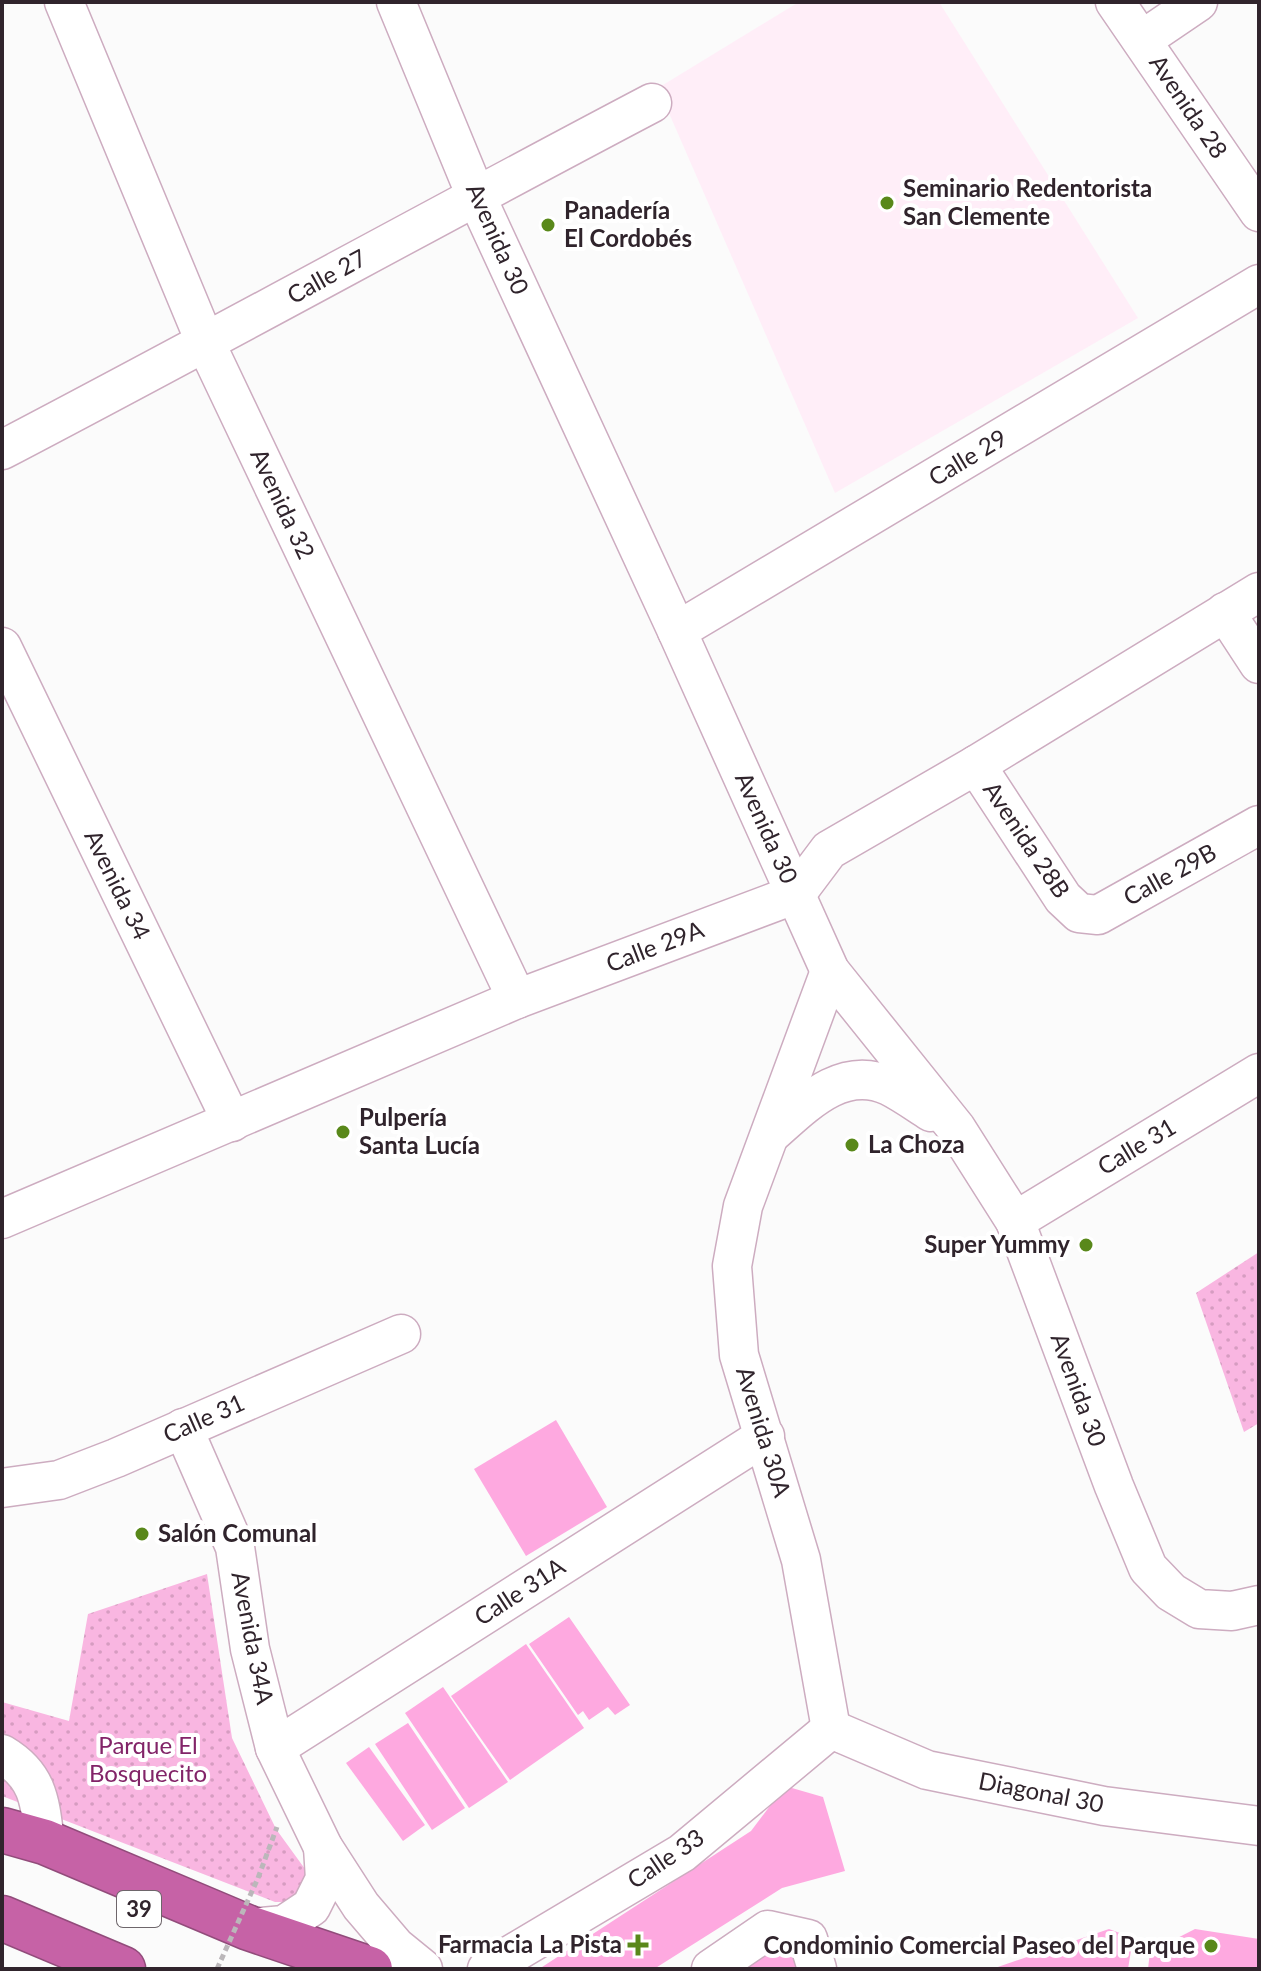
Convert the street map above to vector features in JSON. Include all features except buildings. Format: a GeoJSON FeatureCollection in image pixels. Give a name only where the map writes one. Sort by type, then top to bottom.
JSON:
{"type":"FeatureCollection","features":[{"type":"Feature","properties":{"kind":"highway"},"geometry":{"type":"LineString","coordinates":[[2,1830],[45,1842],[249,1928],[370,1969]]}},
{"type":"Feature","properties":{"kind":"highway","name":"39"},"geometry":{"type":"LineString","coordinates":[[2,1846],[276,1969]]}},
{"type":"Feature","properties":{"kind":"highway"},"geometry":{"type":"LineString","coordinates":[[2,1918],[123,1969]]}},
{"type":"Feature","properties":{"kind":"highway"},"geometry":{"type":"LineString","coordinates":[[46,1938],[94,1969]]}},
{"type":"Feature","properties":{"kind":"street","name":"Avenida 32"},"geometry":{"type":"LineString","coordinates":[[64,2],[206,344],[517,999]]}},
{"type":"Feature","properties":{"kind":"street","name":"Avenida 30"},"geometry":{"type":"LineString","coordinates":[[396,2],[476,196],[830,971],[956,1128],[1015,1221],[1114,1486],[1148,1568],[1171,1592],[1199,1609],[1232,1611],[1259,1605]]}},
{"type":"Feature","properties":{"kind":"street","name":"Avenida 28"},"geometry":{"type":"LineString","coordinates":[[1115,2],[1259,212]]}},
{"type":"Feature","properties":{"kind":"street"},"geometry":{"type":"LineString","coordinates":[[1142,40],[1198,2]]}},
{"type":"Feature","properties":{"kind":"street","name":"Calle 27"},"geometry":{"type":"LineString","coordinates":[[2,450],[206,344],[652,103]]}},
{"type":"Feature","properties":{"kind":"street","name":"Calle 29"},"geometry":{"type":"LineString","coordinates":[[677,631],[1259,284]]}},
{"type":"Feature","properties":{"kind":"street"},"geometry":{"type":"LineString","coordinates":[[796,894],[829,850],[976,765],[1259,592]]}},
{"type":"Feature","properties":{"kind":"street"},"geometry":{"type":"LineString","coordinates":[[1225,612],[1259,664]]}},
{"type":"Feature","properties":{"kind":"street","name":"Avenida 34"},"geometry":{"type":"LineString","coordinates":[[2,647],[232,1122]]}},
{"type":"Feature","properties":{"kind":"street","name":"Avenida 28B"},"geometry":{"type":"LineString","coordinates":[[976,765],[1063,898],[1079,913]]}},
{"type":"Feature","properties":{"kind":"street","name":"Calle 29B"},"geometry":{"type":"LineString","coordinates":[[1079,913],[1098,915],[1259,825]]}},
{"type":"Feature","properties":{"kind":"street","name":"Calle 29A"},"geometry":{"type":"LineString","coordinates":[[2,1219],[517,999],[796,894]]}},
{"type":"Feature","properties":{"kind":"street","name":"Avenida 30A"},"geometry":{"type":"LineString","coordinates":[[830,971],[743,1206],[732,1266],[739,1355],[801,1560],[831,1729]]}},
{"type":"Feature","properties":{"kind":"street","name":"Calle 31"},"geometry":{"type":"LineString","coordinates":[[1015,1221],[1259,1073]]}},
{"type":"Feature","properties":{"kind":"street","name":"Avenida 30A"},"geometry":{"type":"LineString","coordinates":[[769,1136],[820,1092],[855,1078],[887,1085],[956,1128]]}},
{"type":"Feature","properties":{"kind":"street","name":"Calle 31"},"geometry":{"type":"LineString","coordinates":[[2,1488],[59,1480],[401,1334]]}},
{"type":"Feature","properties":{"kind":"street","name":"Avenida 34A"},"geometry":{"type":"LineString","coordinates":[[183,1428],[235,1547],[250,1649],[275,1748],[323,1847],[361,1906],[396,1947],[423,1969]]}},
{"type":"Feature","properties":{"kind":"street","name":"Calle 31A"},"geometry":{"type":"LineString","coordinates":[[275,1748],[765,1436]]}},
{"type":"Feature","properties":{"kind":"street","name":"Diagonal 30"},"geometry":{"type":"LineString","coordinates":[[831,1729],[927,1770],[1104,1806],[1259,1826]]}},
{"type":"Feature","properties":{"kind":"street","name":"Calle 33"},"geometry":{"type":"LineString","coordinates":[[487,1969],[682,1853],[831,1729]]}},
{"type":"Feature","properties":{"kind":"street"},"geometry":{"type":"LineString","coordinates":[[2,1754],[22,1766],[40,1797],[45,1842]]}},
{"type":"Feature","properties":{"kind":"street","name":"Avenida 34A"},"geometry":{"type":"LineString","coordinates":[[249,1928],[284,1925],[311,1907],[325,1879],[323,1847]]}},
{"type":"Feature","properties":{"kind":"street"},"geometry":{"type":"LineString","coordinates":[[711,1969],[768,1930],[808,1939],[817,1969]]}},
{"type":"Feature","properties":{"kind":"path"},"geometry":{"type":"LineString","coordinates":[[217,1969],[258,1878]]}},
{"type":"Feature","properties":{"kind":"shaded area","name":"Seminario Redentorista San Clemente"},"geometry":{"type":"Polygon","coordinates":[[[799,2],[939,2],[1138,318],[835,493],[658,88],[799,2]]]}},
{"type":"Feature","properties":{"kind":"green space"},"geometry":{"type":"Polygon","coordinates":[[[1259,1252],[1259,1423],[1244,1432],[1196,1293],[1259,1252]]]}},
{"type":"Feature","properties":{"kind":"green space","name":"Parque El Bosquecito"},"geometry":{"type":"Polygon","coordinates":[[[207,1574],[232,1738],[276,1829],[305,1869],[307,1890],[297,1902],[275,1902],[2,1796],[2,1702],[69,1721],[88,1614],[207,1574]]]}},
{"type":"Feature","properties":{"kind":"place","name":"Seminario Redentorista San Clemente"},"geometry":{"type":"Point","coordinates":[887,203]}},
{"type":"Feature","properties":{"kind":"place","name":"Panadería El Cordobés"},"geometry":{"type":"Point","coordinates":[548,225]}},
{"type":"Feature","properties":{"kind":"place","name":"Pulpería Santa Lucía"},"geometry":{"type":"Point","coordinates":[343,1132]}},
{"type":"Feature","properties":{"kind":"place","name":"La Choza"},"geometry":{"type":"Point","coordinates":[852,1145]}},
{"type":"Feature","properties":{"kind":"place","name":"Super Yummy"},"geometry":{"type":"Point","coordinates":[1086,1245]}},
{"type":"Feature","properties":{"kind":"place","name":"Salón Comunal"},"geometry":{"type":"Point","coordinates":[142,1534]}},
{"type":"Feature","properties":{"kind":"place","name":"Farmacia La Pista"},"geometry":{"type":"Point","coordinates":[638,1945]}},
{"type":"Feature","properties":{"kind":"place","name":"Condominio Comercial Paseo del Parque"},"geometry":{"type":"Point","coordinates":[1211,1946]}}]}
